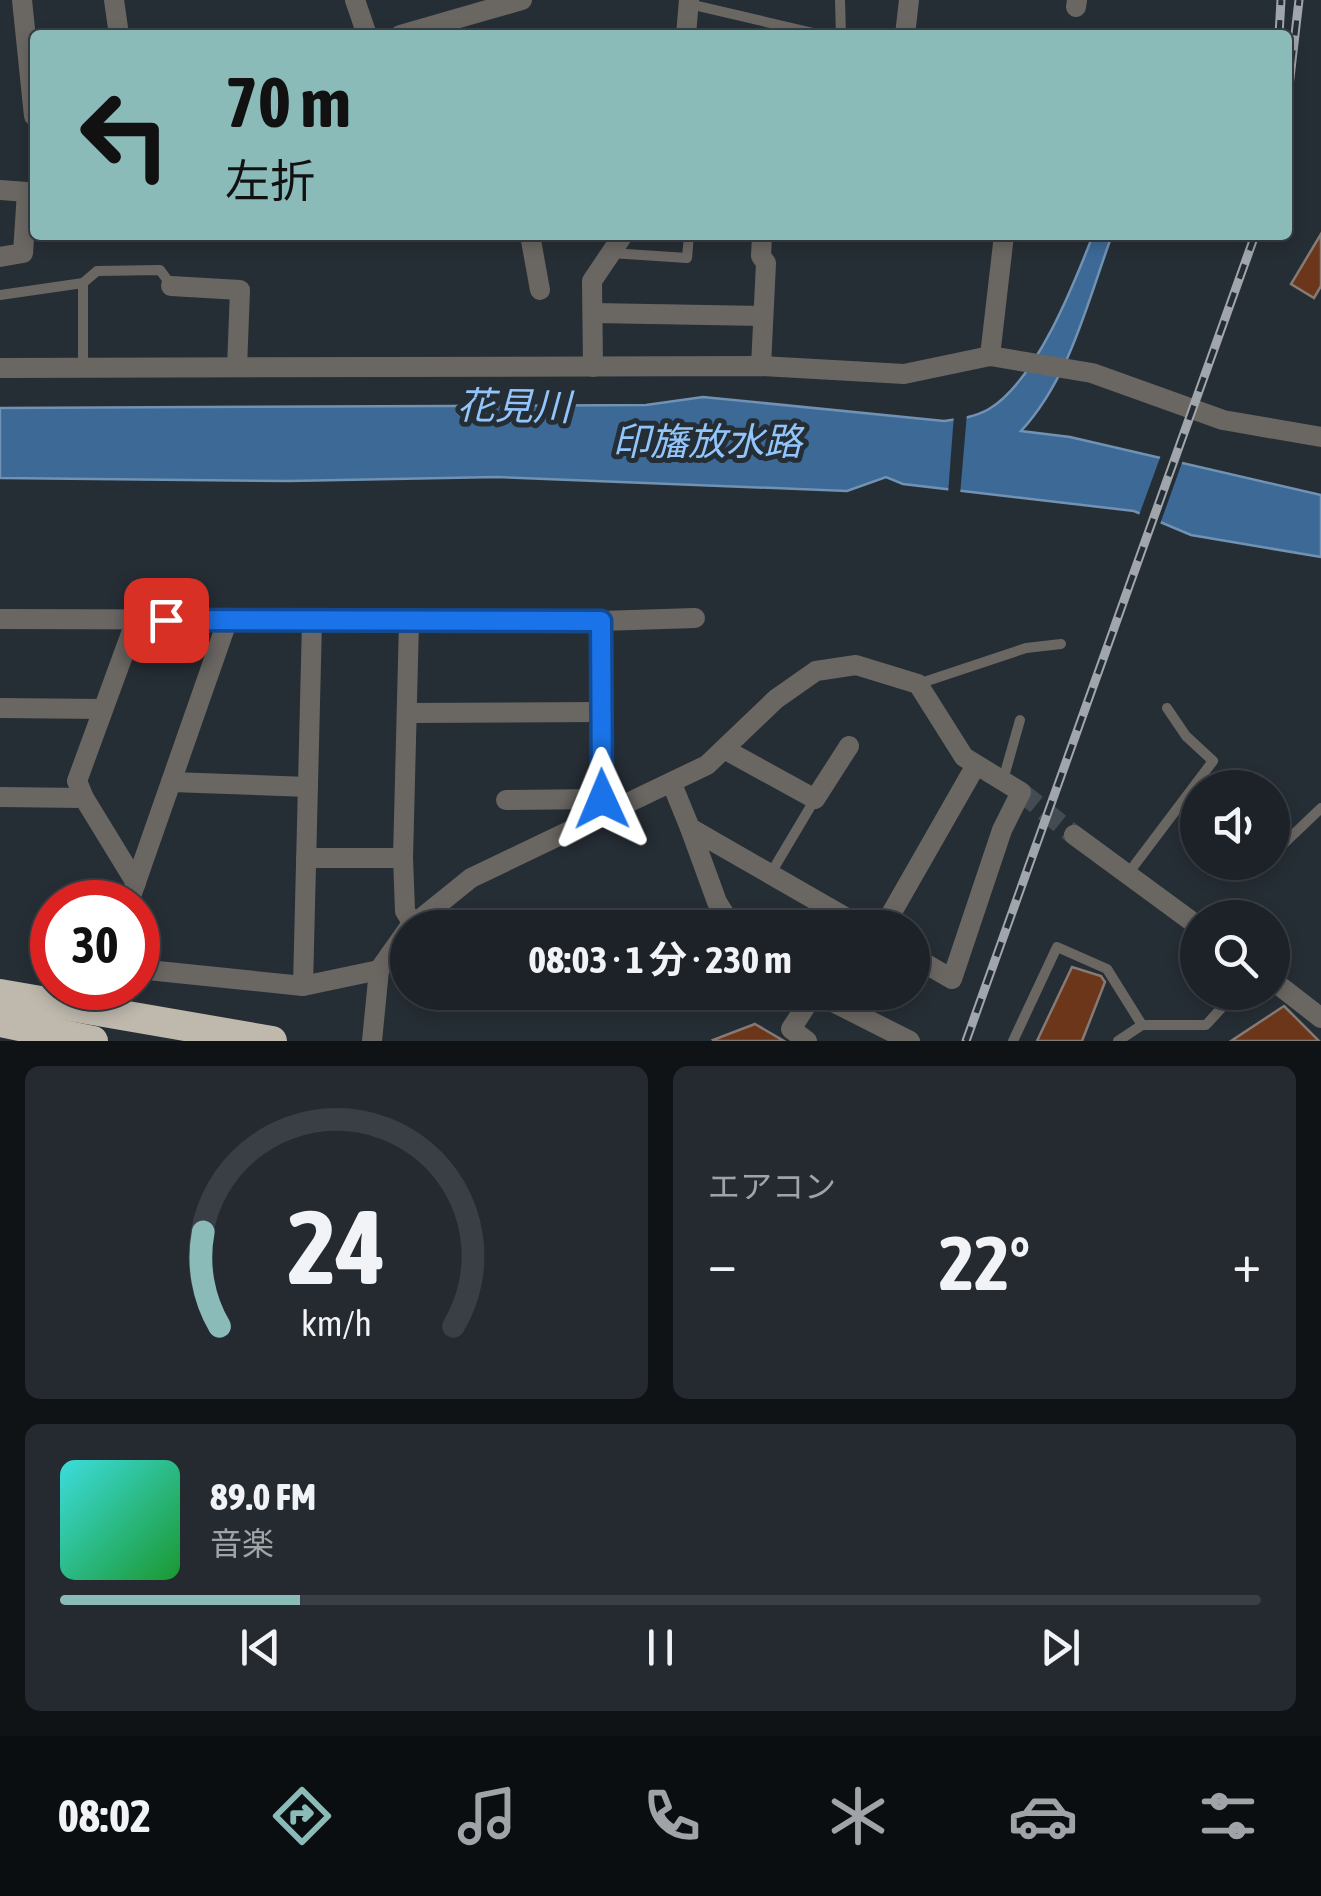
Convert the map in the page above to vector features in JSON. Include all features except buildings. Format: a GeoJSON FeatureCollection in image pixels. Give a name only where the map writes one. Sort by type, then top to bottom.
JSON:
{"type":"FeatureCollection","features":[{"type":"Feature","properties":{"kind":"highway"},"geometry":{"type":"LineString","coordinates":[[0,994],[94,1014],[272,1041]]}},
{"type":"Feature","properties":{"kind":"highway"},"geometry":{"type":"LineString","coordinates":[[0,1022],[94,1014]]}},
{"type":"Feature","properties":{"kind":"street"},"geometry":{"type":"LineString","coordinates":[[22,0],[30,77]]}},
{"type":"Feature","properties":{"kind":"street"},"geometry":{"type":"LineString","coordinates":[[114,0],[117,30]]}},
{"type":"Feature","properties":{"kind":"street"},"geometry":{"type":"LineString","coordinates":[[355,0],[365,30]]}},
{"type":"Feature","properties":{"kind":"street"},"geometry":{"type":"LineString","coordinates":[[417,30],[522,0]]}},
{"type":"Feature","properties":{"kind":"street"},"geometry":{"type":"LineString","coordinates":[[906,30],[909,0]]}},
{"type":"Feature","properties":{"kind":"street"},"geometry":{"type":"LineString","coordinates":[[686,30],[689,2]]}},
{"type":"Feature","properties":{"kind":"street"},"geometry":{"type":"LineString","coordinates":[[0,190],[27,192],[23,254],[0,256]]}},
{"type":"Feature","properties":{"kind":"street"},"geometry":{"type":"LineString","coordinates":[[531,240],[540,290]]}},
{"type":"Feature","properties":{"kind":"street"},"geometry":{"type":"LineString","coordinates":[[593,366],[592,281],[619,240]]}},
{"type":"Feature","properties":{"kind":"street"},"geometry":{"type":"LineString","coordinates":[[761,366],[766,263],[761,256],[762,240]]}},
{"type":"Feature","properties":{"kind":"street"},"geometry":{"type":"LineString","coordinates":[[990,356],[1003,240]]}},
{"type":"Feature","properties":{"kind":"street"},"geometry":{"type":"LineString","coordinates":[[172,286],[240,290],[237,367]]}},
{"type":"Feature","properties":{"kind":"street"},"geometry":{"type":"LineString","coordinates":[[592,314],[763,316]]}},
{"type":"Feature","properties":{"kind":"street"},"geometry":{"type":"LineString","coordinates":[[0,368],[761,366],[904,374],[990,356],[1069,368],[1223,420],[1321,437]]}},
{"type":"Feature","properties":{"kind":"street"},"geometry":{"type":"LineString","coordinates":[[0,619],[409,622],[695,618]]}},
{"type":"Feature","properties":{"kind":"street"},"geometry":{"type":"LineString","coordinates":[[127,880],[77,781],[136,620]]}},
{"type":"Feature","properties":{"kind":"street"},"geometry":{"type":"LineString","coordinates":[[601,621],[602,807]]}},
{"type":"Feature","properties":{"kind":"street"},"geometry":{"type":"LineString","coordinates":[[137,880],[227,622]]}},
{"type":"Feature","properties":{"kind":"street"},"geometry":{"type":"LineString","coordinates":[[303,986],[312,622]]}},
{"type":"Feature","properties":{"kind":"street"},"geometry":{"type":"LineString","coordinates":[[405,910],[409,622]]}},
{"type":"Feature","properties":{"kind":"street"},"geometry":{"type":"LineString","coordinates":[[431,910],[471,878],[602,807],[672,784],[707,765],[776,699],[816,671],[856,664],[918,684],[964,757],[1021,792],[1002,830],[952,979],[930,966]]}},
{"type":"Feature","properties":{"kind":"street"},"geometry":{"type":"LineString","coordinates":[[0,708],[102,709]]}},
{"type":"Feature","properties":{"kind":"street"},"geometry":{"type":"LineString","coordinates":[[408,713],[600,712]]}},
{"type":"Feature","properties":{"kind":"street"},"geometry":{"type":"LineString","coordinates":[[724,749],[815,800],[849,746]]}},
{"type":"Feature","properties":{"kind":"street"},"geometry":{"type":"LineString","coordinates":[[892,910],[976,765]]}},
{"type":"Feature","properties":{"kind":"street"},"geometry":{"type":"LineString","coordinates":[[172,782],[308,788]]}},
{"type":"Feature","properties":{"kind":"street"},"geometry":{"type":"LineString","coordinates":[[672,784],[723,910]]}},
{"type":"Feature","properties":{"kind":"street"},"geometry":{"type":"LineString","coordinates":[[0,798],[84,798]]}},
{"type":"Feature","properties":{"kind":"street"},"geometry":{"type":"LineString","coordinates":[[506,800],[602,807]]}},
{"type":"Feature","properties":{"kind":"street"},"geometry":{"type":"LineString","coordinates":[[690,828],[831,910]]}},
{"type":"Feature","properties":{"kind":"street"},"geometry":{"type":"LineString","coordinates":[[1074,836],[1180,914]]}},
{"type":"Feature","properties":{"kind":"street"},"geometry":{"type":"LineString","coordinates":[[306,858],[404,858]]}},
{"type":"Feature","properties":{"kind":"street"},"geometry":{"type":"LineString","coordinates":[[372,1041],[379,970],[390,955]]}},
{"type":"Feature","properties":{"kind":"street"},"geometry":{"type":"LineString","coordinates":[[160,971],[303,986],[379,970]]}},
{"type":"Feature","properties":{"kind":"street"},"geometry":{"type":"LineString","coordinates":[[1290,994],[1321,1018]]}},
{"type":"Feature","properties":{"kind":"street"},"geometry":{"type":"LineString","coordinates":[[803,1010],[790,1029],[806,1041]]}},
{"type":"Feature","properties":{"kind":"street"},"geometry":{"type":"LineString","coordinates":[[848,1010],[910,1041]]}},
{"type":"Feature","properties":{"kind":"lane"},"geometry":{"type":"LineString","coordinates":[[840,0],[841,30]]}},
{"type":"Feature","properties":{"kind":"lane"},"geometry":{"type":"LineString","coordinates":[[689,2],[802,30]]}},
{"type":"Feature","properties":{"kind":"lane"},"geometry":{"type":"LineString","coordinates":[[609,252],[687,258],[689,240]]}},
{"type":"Feature","properties":{"kind":"lane"},"geometry":{"type":"LineString","coordinates":[[0,296],[84,282],[97,271],[160,270],[172,286]]}},
{"type":"Feature","properties":{"kind":"lane"},"geometry":{"type":"LineString","coordinates":[[83,368],[84,282]]}},
{"type":"Feature","properties":{"kind":"lane"},"geometry":{"type":"LineString","coordinates":[[918,684],[1026,648],[1061,644]]}},
{"type":"Feature","properties":{"kind":"lane"},"geometry":{"type":"LineString","coordinates":[[1126,876],[1214,761],[1186,736],[1167,708]]}},
{"type":"Feature","properties":{"kind":"lane"},"geometry":{"type":"LineString","coordinates":[[1002,781],[1020,720]]}},
{"type":"Feature","properties":{"kind":"lane"},"geometry":{"type":"LineString","coordinates":[[772,873],[815,800]]}},
{"type":"Feature","properties":{"kind":"lane"},"geometry":{"type":"LineString","coordinates":[[1290,837],[1321,808]]}},
{"type":"Feature","properties":{"kind":"lane"},"geometry":{"type":"LineString","coordinates":[[1013,1041],[1057,948],[1107,969],[1142,1025]]}},
{"type":"Feature","properties":{"kind":"lane"},"geometry":{"type":"LineString","coordinates":[[1118,1041],[1142,1025],[1206,1025],[1220,1010]]}},
{"type":"Feature","properties":{"kind":"water","name":"印旛放水路"},"geometry":{"type":"Polygon","coordinates":[[[1091,240],[1110,240],[1065,364],[1021,431],[1070,437],[1321,495],[1321,557],[1191,535],[1134,511],[903,484],[886,477],[847,491],[497,477],[289,481],[0,478],[0,408],[646,405],[703,397],[944,421],[967,417],[989,409],[1022,377],[1052,330],[1091,240]]]}},
{"type":"Feature","properties":{"kind":"pier"},"geometry":{"type":"Polygon","coordinates":[[[967,413],[960,495],[948,494],[954,414],[967,413]]]}},
{"type":"Feature","properties":{"kind":"pier"},"geometry":{"type":"Polygon","coordinates":[[[1161,455],[1183,460],[1159,527],[1138,518],[1161,455]]]}},
{"type":"Feature","properties":{"kind":"tunnel"},"geometry":{"type":"LineString","coordinates":[[1021,792],[1074,835]]}},
{"type":"Feature","properties":{"kind":"railway"},"geometry":{"type":"LineString","coordinates":[[1279,30],[1281,0]]}},
{"type":"Feature","properties":{"kind":"railway"},"geometry":{"type":"LineString","coordinates":[[1292,60],[1299,0]]}},
{"type":"Feature","properties":{"kind":"railway"},"geometry":{"type":"LineString","coordinates":[[966,1041],[1253,240]]}},
{"type":"Feature","properties":{"kind":"route"},"geometry":{"type":"LineString","coordinates":[[166,620],[601,621],[602,799]]}},
{"type":"Feature","properties":{"kind":"water label","name":"花見川"},"geometry":{"type":"Point","coordinates":[514,406]}}]}
